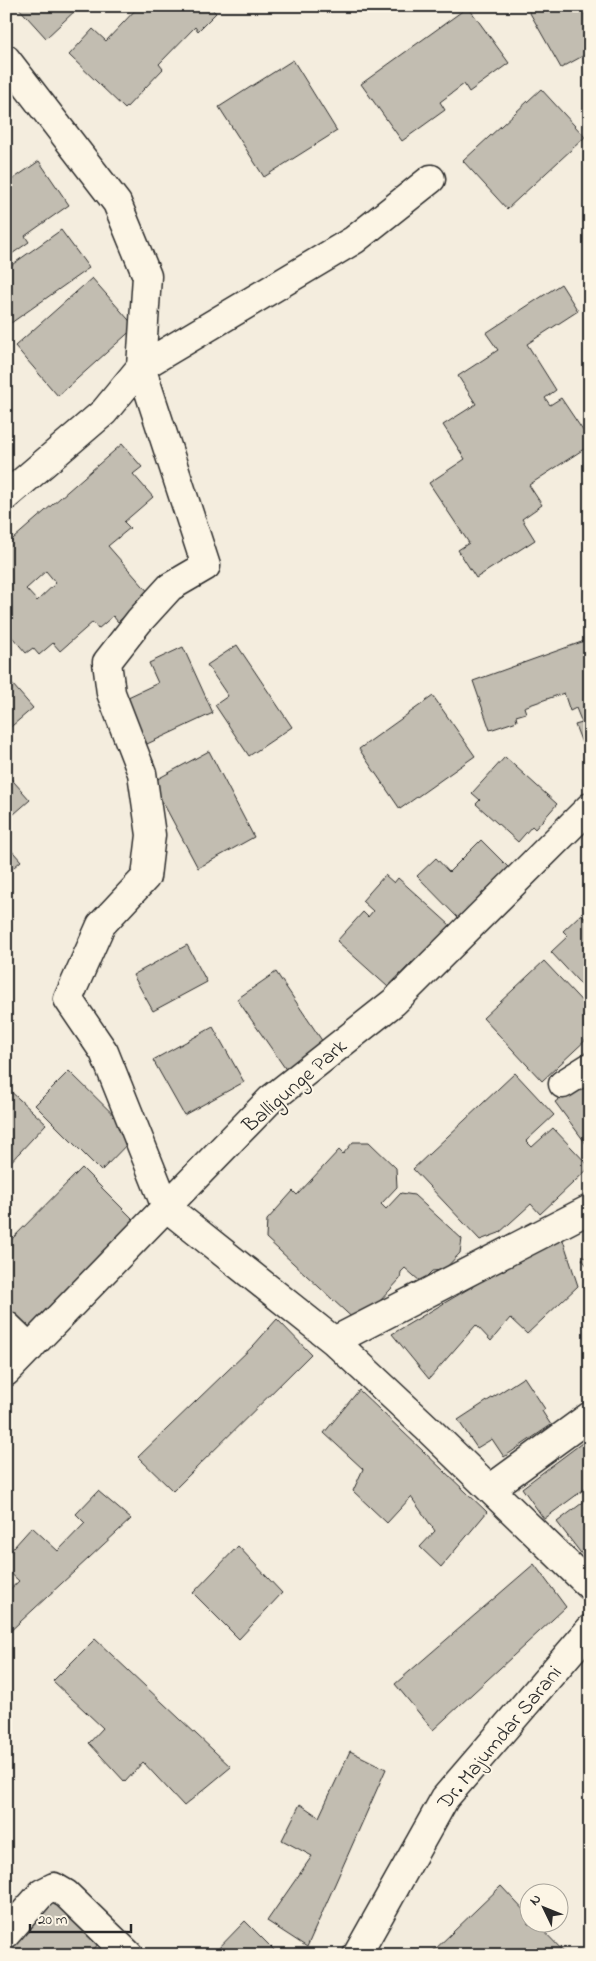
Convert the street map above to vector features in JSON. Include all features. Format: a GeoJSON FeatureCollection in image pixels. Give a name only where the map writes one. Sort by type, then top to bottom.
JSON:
{"type":"FeatureCollection","features":[{"type":"Feature","properties":{"kind":"street"},"geometry":{"type":"LineString","coordinates":[[6,59],[117,203],[147,276],[141,367],[206,566],[170,587],[139,621],[107,662],[112,694],[142,773],[151,835],[146,877],[101,925],[68,999],[104,1052],[166,1207],[334,1342],[590,1586]]}},
{"type":"Feature","properties":{"kind":"street"},"geometry":{"type":"LineString","coordinates":[[6,496],[104,412],[141,367],[354,240],[430,179]]}},
{"type":"Feature","properties":{"kind":"street","name":"Balligunge Park"},"geometry":{"type":"LineString","coordinates":[[6,1372],[270,1100],[394,1002],[590,807]]}},
{"type":"Feature","properties":{"kind":"street"},"geometry":{"type":"LineString","coordinates":[[562,1084],[590,1067]]}},
{"type":"Feature","properties":{"kind":"street"},"geometry":{"type":"LineString","coordinates":[[334,1342],[590,1209]]}},
{"type":"Feature","properties":{"kind":"street"},"geometry":{"type":"LineString","coordinates":[[6,1325],[30,1348]]}},
{"type":"Feature","properties":{"kind":"street"},"geometry":{"type":"LineString","coordinates":[[490,1489],[590,1416]]}},
{"type":"Feature","properties":{"kind":"street","name":"Dr. Majumdar Sarani"},"geometry":{"type":"LineString","coordinates":[[357,1955],[445,1798],[590,1629]]}},
{"type":"Feature","properties":{"kind":"street"},"geometry":{"type":"LineString","coordinates":[[6,1934],[42,1893],[54,1886],[66,1894],[129,1955]]}},
{"type":"Feature","properties":{"kind":"building"},"geometry":{"type":"Polygon","coordinates":[[[17,6],[76,6],[78,8],[46,38],[17,6]]]}},
{"type":"Feature","properties":{"kind":"building"},"geometry":{"type":"Polygon","coordinates":[[[139,6],[215,6],[212,9],[216,13],[198,31],[195,27],[159,64],[163,69],[125,109],[69,55],[93,29],[106,41],[139,6]]]}},
{"type":"Feature","properties":{"kind":"building"},"geometry":{"type":"Polygon","coordinates":[[[526,6],[590,6],[590,52],[561,68],[526,6]]]}},
{"type":"Feature","properties":{"kind":"building"},"geometry":{"type":"Polygon","coordinates":[[[468,7],[509,63],[469,92],[464,84],[440,102],[445,110],[402,141],[361,84],[468,7]]]}},
{"type":"Feature","properties":{"kind":"building"},"geometry":{"type":"Polygon","coordinates":[[[293,60],[337,131],[264,177],[219,107],[293,60]]]}},
{"type":"Feature","properties":{"kind":"building"},"geometry":{"type":"Polygon","coordinates":[[[541,89],[585,137],[507,209],[463,161],[541,89]]]}},
{"type":"Feature","properties":{"kind":"building"},"geometry":{"type":"Polygon","coordinates":[[[39,161],[69,205],[25,236],[29,242],[6,258],[6,184],[39,161]]]}},
{"type":"Feature","properties":{"kind":"building"},"geometry":{"type":"Polygon","coordinates":[[[61,230],[89,268],[11,323],[6,316],[6,269],[61,230]]]}},
{"type":"Feature","properties":{"kind":"building"},"geometry":{"type":"Polygon","coordinates":[[[92,278],[135,327],[58,396],[15,346],[92,278]]]}},
{"type":"Feature","properties":{"kind":"building"},"geometry":{"type":"Polygon","coordinates":[[[561,284],[578,311],[527,344],[556,390],[545,398],[550,405],[561,398],[590,441],[590,445],[529,485],[542,505],[522,519],[535,540],[476,578],[458,550],[469,543],[429,483],[465,459],[443,425],[476,404],[458,376],[498,350],[486,333],[561,284]]]}},
{"type":"Feature","properties":{"kind":"building"},"geometry":{"type":"Polygon","coordinates":[[[122,444],[142,467],[133,474],[153,497],[124,522],[130,528],[108,546],[150,594],[118,622],[113,616],[98,629],[93,622],[60,651],[53,643],[39,655],[33,648],[26,653],[6,630],[6,545],[122,444]],[[46,571],[26,589],[37,601],[56,583],[46,571]]]}},
{"type":"Feature","properties":{"kind":"building"},"geometry":{"type":"Polygon","coordinates":[[[590,639],[590,744],[588,741],[582,743],[575,725],[582,723],[576,708],[570,711],[564,693],[524,707],[526,713],[516,716],[517,721],[490,730],[473,681],[590,639]]]}},
{"type":"Feature","properties":{"kind":"building"},"geometry":{"type":"Polygon","coordinates":[[[237,645],[292,727],[249,756],[215,705],[228,696],[207,665],[237,645]]]}},
{"type":"Feature","properties":{"kind":"building"},"geometry":{"type":"Polygon","coordinates":[[[183,647],[213,713],[147,744],[126,698],[158,683],[149,663],[183,647]]]}},
{"type":"Feature","properties":{"kind":"building"},"geometry":{"type":"Polygon","coordinates":[[[6,677],[33,708],[6,731],[6,677]]]}},
{"type":"Feature","properties":{"kind":"building"},"geometry":{"type":"Polygon","coordinates":[[[433,696],[475,756],[400,809],[359,749],[433,696]]]}},
{"type":"Feature","properties":{"kind":"building"},"geometry":{"type":"Polygon","coordinates":[[[209,751],[254,837],[198,868],[152,782],[209,751]]]}},
{"type":"Feature","properties":{"kind":"building"},"geometry":{"type":"Polygon","coordinates":[[[505,757],[557,804],[535,829],[532,826],[518,842],[476,804],[480,800],[472,793],[505,757]]]}},
{"type":"Feature","properties":{"kind":"building"},"geometry":{"type":"Polygon","coordinates":[[[6,773],[30,800],[6,821],[6,773]]]}},
{"type":"Feature","properties":{"kind":"building"},"geometry":{"type":"Polygon","coordinates":[[[481,840],[510,869],[459,919],[417,876],[436,858],[449,872],[481,840]]]}},
{"type":"Feature","properties":{"kind":"building"},"geometry":{"type":"Polygon","coordinates":[[[6,844],[21,861],[6,874],[6,844]]]}},
{"type":"Feature","properties":{"kind":"building"},"geometry":{"type":"Polygon","coordinates":[[[385,875],[394,883],[398,878],[450,925],[417,966],[412,962],[388,987],[337,941],[363,912],[368,917],[373,911],[362,901],[385,875]]]}},
{"type":"Feature","properties":{"kind":"building"},"geometry":{"type":"Polygon","coordinates":[[[581,914],[590,924],[590,994],[551,952],[568,936],[563,931],[581,914]]]}},
{"type":"Feature","properties":{"kind":"building"},"geometry":{"type":"Polygon","coordinates":[[[187,945],[207,982],[153,1011],[133,975],[187,945]]]}},
{"type":"Feature","properties":{"kind":"building"},"geometry":{"type":"Polygon","coordinates":[[[544,961],[590,1010],[590,1036],[542,1081],[483,1018],[544,961]]]}},
{"type":"Feature","properties":{"kind":"building"},"geometry":{"type":"Polygon","coordinates":[[[276,972],[325,1045],[287,1071],[237,999],[276,972]]]}},
{"type":"Feature","properties":{"kind":"building"},"geometry":{"type":"Polygon","coordinates":[[[213,1027],[244,1082],[184,1115],[153,1060],[213,1027]]]}},
{"type":"Feature","properties":{"kind":"building"},"geometry":{"type":"Polygon","coordinates":[[[69,1071],[135,1136],[101,1171],[35,1105],[69,1071]]]}},
{"type":"Feature","properties":{"kind":"building"},"geometry":{"type":"Polygon","coordinates":[[[515,1073],[554,1115],[526,1141],[532,1147],[553,1128],[590,1167],[540,1214],[531,1204],[499,1233],[480,1240],[413,1169],[515,1073]]]}},
{"type":"Feature","properties":{"kind":"building"},"geometry":{"type":"Polygon","coordinates":[[[590,1076],[590,1149],[555,1102],[590,1076]]]}},
{"type":"Feature","properties":{"kind":"building"},"geometry":{"type":"Polygon","coordinates":[[[6,1087],[46,1124],[6,1167],[6,1087]]]}},
{"type":"Feature","properties":{"kind":"building"},"geometry":{"type":"Polygon","coordinates":[[[353,1142],[369,1142],[396,1168],[397,1187],[381,1204],[386,1209],[401,1193],[414,1195],[462,1239],[460,1253],[444,1270],[432,1271],[421,1282],[405,1268],[401,1272],[400,1279],[359,1324],[266,1238],[267,1220],[293,1191],[297,1195],[339,1150],[343,1154],[353,1142]]]}},
{"type":"Feature","properties":{"kind":"building"},"geometry":{"type":"Polygon","coordinates":[[[82,1168],[141,1227],[26,1344],[6,1324],[6,1245],[82,1168]]]}},
{"type":"Feature","properties":{"kind":"building"},"geometry":{"type":"Polygon","coordinates":[[[561,1234],[578,1286],[527,1334],[510,1318],[491,1341],[476,1325],[429,1379],[392,1334],[561,1234]]]}},
{"type":"Feature","properties":{"kind":"building"},"geometry":{"type":"Polygon","coordinates":[[[590,1254],[590,1270],[582,1259],[590,1254]]]}},
{"type":"Feature","properties":{"kind":"building"},"geometry":{"type":"Polygon","coordinates":[[[277,1319],[311,1354],[173,1491],[138,1457],[254,1345],[277,1319]]]}},
{"type":"Feature","properties":{"kind":"building"},"geometry":{"type":"Polygon","coordinates":[[[524,1377],[545,1409],[542,1411],[551,1425],[504,1457],[492,1439],[477,1448],[458,1420],[524,1377]]]}},
{"type":"Feature","properties":{"kind":"building"},"geometry":{"type":"Polygon","coordinates":[[[359,1390],[487,1512],[441,1567],[420,1547],[435,1531],[411,1497],[387,1523],[353,1491],[363,1469],[324,1433],[359,1390]]]}},
{"type":"Feature","properties":{"kind":"building"},"geometry":{"type":"Polygon","coordinates":[[[590,1437],[590,1485],[544,1519],[522,1488],[590,1437]]]}},
{"type":"Feature","properties":{"kind":"building"},"geometry":{"type":"Polygon","coordinates":[[[98,1491],[131,1519],[6,1635],[6,1593],[19,1581],[6,1569],[6,1556],[32,1527],[58,1551],[85,1523],[76,1514],[98,1491]]]}},
{"type":"Feature","properties":{"kind":"building"},"geometry":{"type":"Polygon","coordinates":[[[590,1497],[590,1565],[557,1522],[590,1497]]]}},
{"type":"Feature","properties":{"kind":"building"},"geometry":{"type":"Polygon","coordinates":[[[238,1546],[282,1593],[239,1639],[193,1593],[238,1546]]]}},
{"type":"Feature","properties":{"kind":"building"},"geometry":{"type":"Polygon","coordinates":[[[534,1564],[566,1607],[433,1730],[395,1684],[534,1564]]]}},
{"type":"Feature","properties":{"kind":"building"},"geometry":{"type":"Polygon","coordinates":[[[95,1639],[231,1767],[184,1806],[143,1762],[125,1782],[89,1743],[103,1728],[53,1681],[95,1639]]]}},
{"type":"Feature","properties":{"kind":"building"},"geometry":{"type":"Polygon","coordinates":[[[350,1751],[386,1769],[307,1947],[267,1921],[312,1856],[282,1840],[300,1804],[319,1817],[350,1751]]]}},
{"type":"Feature","properties":{"kind":"building"},"geometry":{"type":"Polygon","coordinates":[[[501,1886],[518,1904],[518,1934],[547,1934],[567,1955],[429,1955],[501,1886]]]}},
{"type":"Feature","properties":{"kind":"building"},"geometry":{"type":"Polygon","coordinates":[[[54,1892],[99,1943],[89,1955],[6,1955],[6,1943],[54,1892]]]}},
{"type":"Feature","properties":{"kind":"building"},"geometry":{"type":"Polygon","coordinates":[[[245,1921],[279,1955],[212,1955],[245,1921]]]}}]}
